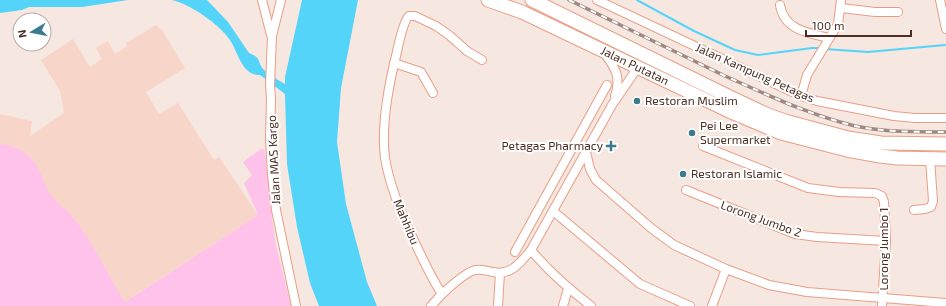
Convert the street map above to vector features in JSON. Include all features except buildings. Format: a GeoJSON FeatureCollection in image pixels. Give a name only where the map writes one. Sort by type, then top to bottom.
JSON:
{"type":"FeatureCollection","features":[{"type":"Feature","properties":{"kind":"highway","name":"Jalan Putatan"},"geometry":{"type":"LineString","coordinates":[[488,0],[522,12],[729,111],[781,133],[847,150],[897,158],[946,159]]}},
{"type":"Feature","properties":{"kind":"highway","name":"Jalan Putatan"},"geometry":{"type":"LineString","coordinates":[[536,1],[734,99],[768,115],[785,121],[848,138],[881,143],[946,144]]}},
{"type":"Feature","properties":{"kind":"street","name":"Jalan MAS Kargo"},"geometry":{"type":"LineString","coordinates":[[262,0],[272,36]]}},
{"type":"Feature","properties":{"kind":"street","name":"Jalan MAS Kargo"},"geometry":{"type":"LineString","coordinates":[[281,0],[272,36],[270,70],[270,139],[275,198],[286,262],[296,306]]}},
{"type":"Feature","properties":{"kind":"street","name":"Jalan Kampung Petagas"},"geometry":{"type":"LineString","coordinates":[[597,0],[801,96],[817,101],[894,116],[946,118]]}},
{"type":"Feature","properties":{"kind":"street"},"geometry":{"type":"LineString","coordinates":[[940,0],[946,29]]}},
{"type":"Feature","properties":{"kind":"street"},"geometry":{"type":"LineString","coordinates":[[801,96],[807,75],[838,24],[841,4],[875,12],[898,12]]}},
{"type":"Feature","properties":{"kind":"street"},"geometry":{"type":"LineString","coordinates":[[780,5],[785,19],[796,28],[802,32],[829,38]]}},
{"type":"Feature","properties":{"kind":"street","name":"Mahhibu"},"geometry":{"type":"LineString","coordinates":[[442,294],[428,271],[402,215],[393,191],[385,156],[385,125],[394,63],[405,21],[411,16],[415,16],[436,26],[467,51],[482,60]]}},
{"type":"Feature","properties":{"kind":"street"},"geometry":{"type":"LineString","coordinates":[[604,51],[614,65],[617,74],[618,88],[612,104]]}},
{"type":"Feature","properties":{"kind":"street"},"geometry":{"type":"LineString","coordinates":[[394,63],[421,72],[433,93]]}},
{"type":"Feature","properties":{"kind":"street"},"geometry":{"type":"LineString","coordinates":[[431,306],[442,294],[475,270],[500,273],[509,271],[518,266],[532,247],[553,211],[612,104],[638,67]]}},
{"type":"Feature","properties":{"kind":"street"},"geometry":{"type":"LineString","coordinates":[[515,252],[607,85]]}},
{"type":"Feature","properties":{"kind":"street","name":"Lorong Jumbo 1"},"geometry":{"type":"LineString","coordinates":[[704,146],[808,188],[879,194],[882,196],[884,202],[886,241],[883,302]]}},
{"type":"Feature","properties":{"kind":"street"},"geometry":{"type":"LineString","coordinates":[[586,152],[590,169],[596,180],[665,240],[726,269],[760,282],[819,293],[883,302],[946,303]]}},
{"type":"Feature","properties":{"kind":"street"},"geometry":{"type":"LineString","coordinates":[[914,210],[925,210],[931,207],[933,202],[930,159]]}},
{"type":"Feature","properties":{"kind":"street","name":"Lorong Jumbo 2"},"geometry":{"type":"LineString","coordinates":[[686,190],[795,234],[816,237],[886,241]]}},
{"type":"Feature","properties":{"kind":"street"},"geometry":{"type":"LineString","coordinates":[[553,211],[640,284],[690,306]]}},
{"type":"Feature","properties":{"kind":"street"},"geometry":{"type":"LineString","coordinates":[[524,237],[548,270],[568,289],[591,306]]}},
{"type":"Feature","properties":{"kind":"street"},"geometry":{"type":"LineString","coordinates":[[712,306],[726,269]]}},
{"type":"Feature","properties":{"kind":"street"},"geometry":{"type":"LineString","coordinates":[[498,306],[500,273]]}},
{"type":"Feature","properties":{"kind":"street"},"geometry":{"type":"LineString","coordinates":[[563,306],[568,289]]}},
{"type":"Feature","properties":{"kind":"shaded area"},"geometry":{"type":"Polygon","coordinates":[[[156,25],[162,30],[185,68],[146,92],[159,114],[178,103],[214,160],[219,157],[258,215],[132,297],[137,306],[0,306],[0,114],[32,121],[30,136],[64,113],[60,91],[41,60],[73,39],[90,67],[102,59],[96,48],[108,41],[115,54],[127,46],[126,43],[156,25]]]}},
{"type":"Feature","properties":{"kind":"shaded area"},"geometry":{"type":"Polygon","coordinates":[[[3,144],[15,147],[34,161],[50,194],[54,200],[70,214],[86,235],[125,302],[258,215],[244,183],[252,175],[243,162],[261,149],[264,149],[276,246],[291,306],[0,306],[0,145],[3,144]]]}},
{"type":"Feature","properties":{"kind":"water"},"geometry":{"type":"Polygon","coordinates":[[[0,0],[128,0],[82,7],[29,7],[22,10],[0,13],[0,0]]]}},
{"type":"Feature","properties":{"kind":"water"},"geometry":{"type":"Polygon","coordinates":[[[172,0],[207,0],[228,22],[249,53],[258,58],[261,67],[285,84],[285,77],[302,0],[358,0],[341,88],[337,142],[346,204],[367,282],[377,306],[319,306],[310,283],[297,227],[287,164],[285,94],[260,75],[249,72],[245,68],[230,40],[212,21],[195,10],[172,0]]]}},
{"type":"Feature","properties":{"kind":"waterway"},"geometry":{"type":"LineString","coordinates":[[637,0],[694,31],[735,50],[758,55],[821,48]]}},
{"type":"Feature","properties":{"kind":"waterway"},"geometry":{"type":"LineString","coordinates":[[825,49],[868,52],[945,45]]}},
{"type":"Feature","properties":{"kind":"railway"},"geometry":{"type":"LineString","coordinates":[[569,0],[725,76],[789,104],[821,116],[855,126],[888,131],[946,132]]}},
{"type":"Feature","properties":{"kind":"place","name":"Restoran Muslim"},"geometry":{"type":"Point","coordinates":[637,101]}},
{"type":"Feature","properties":{"kind":"place","name":"Pei Lee Supermarket"},"geometry":{"type":"Point","coordinates":[692,133]}},
{"type":"Feature","properties":{"kind":"place","name":"Petagas Pharmacy"},"geometry":{"type":"Point","coordinates":[611,146]}},
{"type":"Feature","properties":{"kind":"place","name":"Restoran Islamic"},"geometry":{"type":"Point","coordinates":[683,174]}}]}
